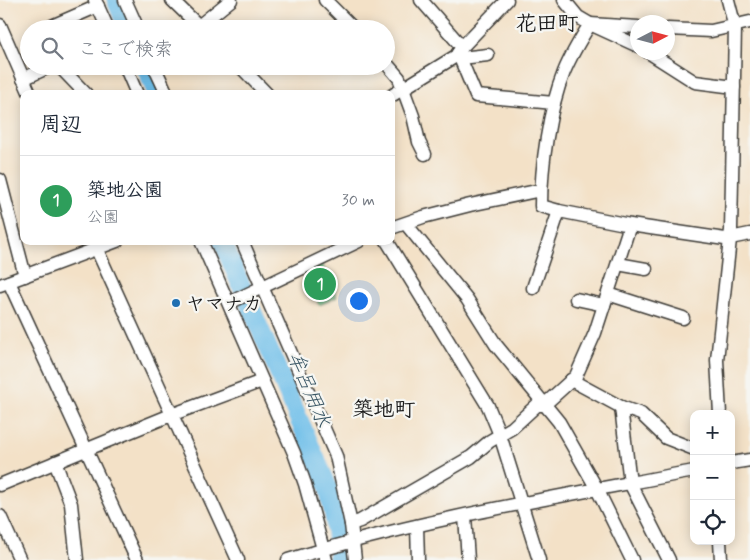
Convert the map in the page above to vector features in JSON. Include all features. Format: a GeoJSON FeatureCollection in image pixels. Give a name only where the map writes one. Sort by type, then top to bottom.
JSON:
{"type":"FeatureCollection","features":[{"type":"Feature","properties":{"kind":"street"},"geometry":{"type":"LineString","coordinates":[[125,0],[134,20]]}},
{"type":"Feature","properties":{"kind":"street"},"geometry":{"type":"LineString","coordinates":[[172,0],[191,20]]}},
{"type":"Feature","properties":{"kind":"street"},"geometry":{"type":"LineString","coordinates":[[208,20],[231,0]]}},
{"type":"Feature","properties":{"kind":"street"},"geometry":{"type":"LineString","coordinates":[[325,0],[345,20]]}},
{"type":"Feature","properties":{"kind":"street"},"geometry":{"type":"LineString","coordinates":[[421,0],[460,53],[476,96],[554,103]]}},
{"type":"Feature","properties":{"kind":"street"},"geometry":{"type":"LineString","coordinates":[[397,93],[460,53],[507,0]]}},
{"type":"Feature","properties":{"kind":"street"},"geometry":{"type":"LineString","coordinates":[[564,0],[578,16],[590,24],[630,42]]}},
{"type":"Feature","properties":{"kind":"street"},"geometry":{"type":"LineString","coordinates":[[720,410],[717,360],[730,238],[736,27],[728,0]]}},
{"type":"Feature","properties":{"kind":"street"},"geometry":{"type":"LineString","coordinates":[[63,20],[97,3],[104,20]]}},
{"type":"Feature","properties":{"kind":"street"},"geometry":{"type":"LineString","coordinates":[[675,29],[711,31],[736,27],[750,22]]}},
{"type":"Feature","properties":{"kind":"street"},"geometry":{"type":"LineString","coordinates":[[590,24],[630,26]]}},
{"type":"Feature","properties":{"kind":"street"},"geometry":{"type":"LineString","coordinates":[[590,24],[574,50],[554,103],[541,190],[541,206],[559,212],[630,225],[730,238],[750,234]]}},
{"type":"Feature","properties":{"kind":"street"},"geometry":{"type":"LineString","coordinates":[[0,25],[20,72]]}},
{"type":"Feature","properties":{"kind":"street"},"geometry":{"type":"LineString","coordinates":[[460,53],[488,55]]}},
{"type":"Feature","properties":{"kind":"street"},"geometry":{"type":"LineString","coordinates":[[661,60],[695,82],[734,87]]}},
{"type":"Feature","properties":{"kind":"street"},"geometry":{"type":"LineString","coordinates":[[395,73],[399,78],[397,93],[413,116],[419,142],[425,154]]}},
{"type":"Feature","properties":{"kind":"street"},"geometry":{"type":"LineString","coordinates":[[21,75],[28,90]]}},
{"type":"Feature","properties":{"kind":"street"},"geometry":{"type":"LineString","coordinates":[[23,79],[32,75]]}},
{"type":"Feature","properties":{"kind":"street"},"geometry":{"type":"LineString","coordinates":[[68,75],[82,90]]}},
{"type":"Feature","properties":{"kind":"street"},"geometry":{"type":"LineString","coordinates":[[128,75],[135,90]]}},
{"type":"Feature","properties":{"kind":"street"},"geometry":{"type":"LineString","coordinates":[[158,75],[165,90]]}},
{"type":"Feature","properties":{"kind":"street"},"geometry":{"type":"LineString","coordinates":[[249,75],[263,90]]}},
{"type":"Feature","properties":{"kind":"street"},"geometry":{"type":"LineString","coordinates":[[0,180],[25,276]]}},
{"type":"Feature","properties":{"kind":"street"},"geometry":{"type":"LineString","coordinates":[[395,227],[470,204],[541,190]]}},
{"type":"Feature","properties":{"kind":"street"},"geometry":{"type":"LineString","coordinates":[[532,288],[559,212]]}},
{"type":"Feature","properties":{"kind":"street"},"geometry":{"type":"LineString","coordinates":[[406,224],[466,299],[496,346],[559,422],[597,489],[632,560]]}},
{"type":"Feature","properties":{"kind":"street"},"geometry":{"type":"LineString","coordinates":[[335,548],[351,524],[360,521],[471,457],[490,440],[512,428],[537,405],[544,405],[576,376],[593,338],[630,225]]}},
{"type":"Feature","properties":{"kind":"street"},"geometry":{"type":"LineString","coordinates":[[137,560],[86,450],[4,284],[95,245],[238,560]]}},
{"type":"Feature","properties":{"kind":"street"},"geometry":{"type":"LineString","coordinates":[[204,245],[246,295],[336,456],[351,524]]}},
{"type":"Feature","properties":{"kind":"street"},"geometry":{"type":"LineString","coordinates":[[242,245],[246,295],[262,380],[305,484],[335,548],[355,560]]}},
{"type":"Feature","properties":{"kind":"street"},"geometry":{"type":"LineString","coordinates":[[246,295],[351,245]]}},
{"type":"Feature","properties":{"kind":"street"},"geometry":{"type":"LineString","coordinates":[[389,245],[488,406],[500,435],[539,560]]}},
{"type":"Feature","properties":{"kind":"street"},"geometry":{"type":"LineString","coordinates":[[618,264],[646,268]]}},
{"type":"Feature","properties":{"kind":"street"},"geometry":{"type":"LineString","coordinates":[[576,299],[606,299],[683,318]]}},
{"type":"Feature","properties":{"kind":"street"},"geometry":{"type":"LineString","coordinates":[[0,486],[171,415],[262,380]]}},
{"type":"Feature","properties":{"kind":"street"},"geometry":{"type":"LineString","coordinates":[[571,380],[621,408],[641,414],[666,438],[690,447]]}},
{"type":"Feature","properties":{"kind":"street"},"geometry":{"type":"LineString","coordinates":[[621,408],[630,483],[670,560]]}},
{"type":"Feature","properties":{"kind":"street"},"geometry":{"type":"LineString","coordinates":[[735,462],[750,460]]}},
{"type":"Feature","properties":{"kind":"street"},"geometry":{"type":"LineString","coordinates":[[55,462],[71,504],[77,560]]}},
{"type":"Feature","properties":{"kind":"street"},"geometry":{"type":"LineString","coordinates":[[288,560],[417,526],[690,472]]}},
{"type":"Feature","properties":{"kind":"street"},"geometry":{"type":"LineString","coordinates":[[0,516],[20,560]]}},
{"type":"Feature","properties":{"kind":"street"},"geometry":{"type":"LineString","coordinates":[[465,516],[468,560]]}},
{"type":"Feature","properties":{"kind":"street"},"geometry":{"type":"LineString","coordinates":[[417,526],[418,560]]}},
{"type":"Feature","properties":{"kind":"street"},"geometry":{"type":"LineString","coordinates":[[720,545],[721,560]]}},
{"type":"Feature","properties":{"kind":"green space"},"geometry":{"type":"Polygon","coordinates":[[[322,264],[337,297],[319,305],[304,272],[322,264]]]}},
{"type":"Feature","properties":{"kind":"waterway","name":"牟呂用水"},"geometry":{"type":"LineString","coordinates":[[116,0],[124,20]]}},
{"type":"Feature","properties":{"kind":"waterway","name":"牟呂用水"},"geometry":{"type":"LineString","coordinates":[[149,75],[155,90]]}},
{"type":"Feature","properties":{"kind":"waterway","name":"牟呂用水"},"geometry":{"type":"LineString","coordinates":[[224,245],[328,487],[335,522],[338,560]]}},
{"type":"Feature","properties":{"kind":"place","name":"築地公園"},"geometry":{"type":"Point","coordinates":[320,284]}},
{"type":"Feature","properties":{"kind":"place","name":"ヤマナカ"},"geometry":{"type":"Point","coordinates":[176,303]}},
{"type":"Feature","properties":{"kind":"district","name":"花田町"},"geometry":{"type":"Point","coordinates":[547,23]}},
{"type":"Feature","properties":{"kind":"district","name":"築地町"},"geometry":{"type":"Point","coordinates":[384,409]}}]}
